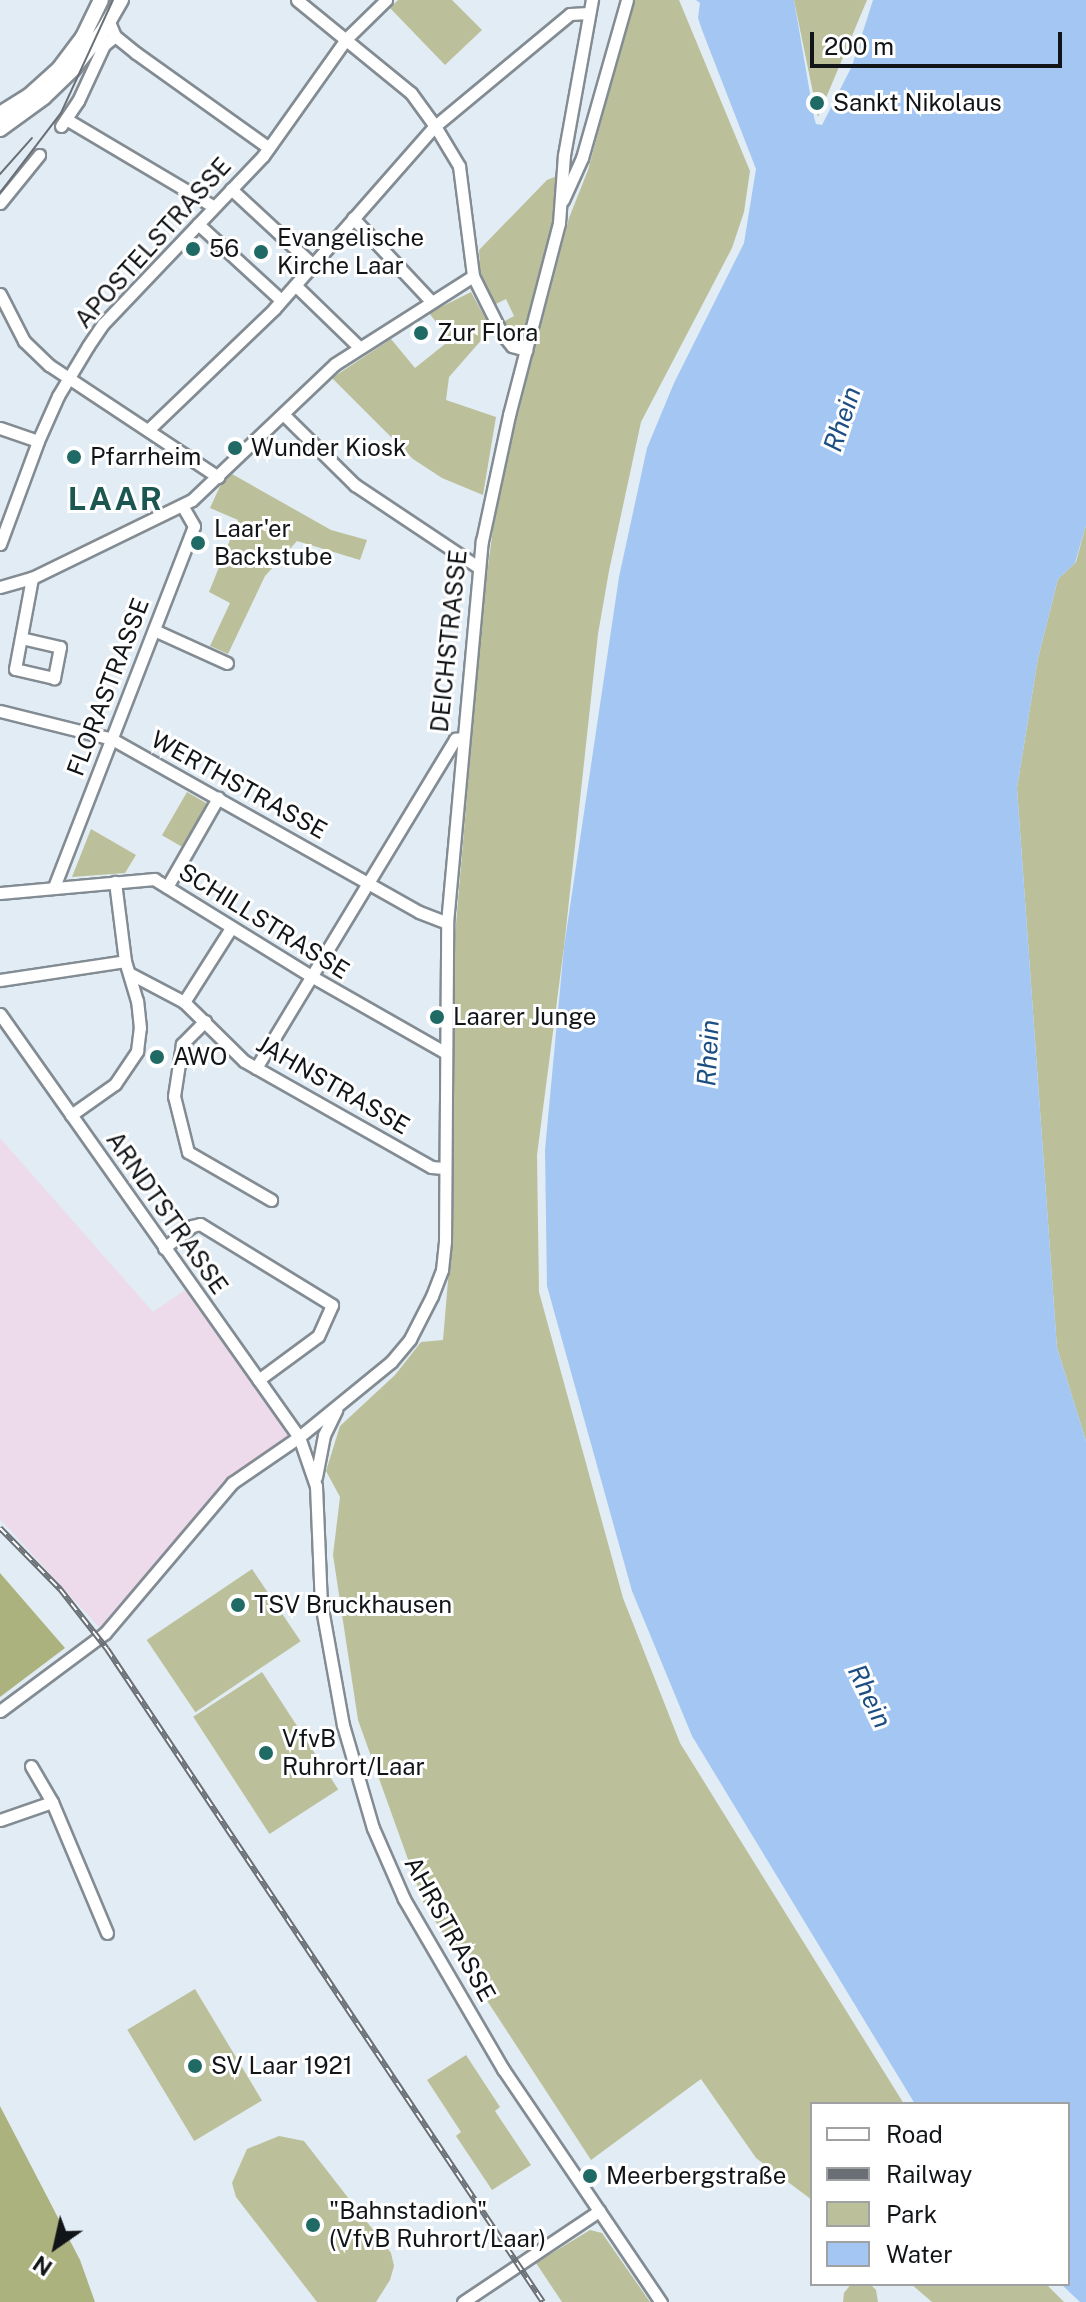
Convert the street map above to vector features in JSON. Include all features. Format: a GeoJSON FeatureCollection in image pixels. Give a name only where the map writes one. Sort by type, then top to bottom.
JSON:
{"type":"FeatureCollection","features":[{"type":"Feature","properties":{"kind":"main road"},"geometry":{"type":"LineString","coordinates":[[0,114],[29,96],[59,69],[83,37],[101,0]]}},
{"type":"Feature","properties":{"kind":"main road"},"geometry":{"type":"LineString","coordinates":[[0,129],[63,80],[109,22],[121,0]]}},
{"type":"Feature","properties":{"kind":"street"},"geometry":{"type":"LineString","coordinates":[[297,0],[411,93],[435,126],[459,166],[473,276],[502,334],[512,346],[526,350]]}},
{"type":"Feature","properties":{"kind":"street","name":"APOSTELSTRASSE"},"geometry":{"type":"LineString","coordinates":[[0,544],[4,524],[38,441],[68,378],[103,324],[269,148],[346,39],[386,0]]}},
{"type":"Feature","properties":{"kind":"street","name":"DEICHSTRASSE"},"geometry":{"type":"LineString","coordinates":[[0,1711],[105,1633],[232,1483],[338,1407],[400,1353],[432,1296],[442,1270],[445,1241],[447,923],[478,567],[502,446],[561,204],[564,155],[592,0]]}},
{"type":"Feature","properties":{"kind":"street"},"geometry":{"type":"LineString","coordinates":[[561,204],[582,158],[627,0]]}},
{"type":"Feature","properties":{"kind":"street"},"geometry":{"type":"LineString","coordinates":[[148,430],[281,300],[435,126],[570,14],[589,13]]}},
{"type":"Feature","properties":{"kind":"street"},"geometry":{"type":"LineString","coordinates":[[109,22],[115,36],[269,148]]}},
{"type":"Feature","properties":{"kind":"street"},"geometry":{"type":"LineString","coordinates":[[115,36],[104,45],[64,123],[214,207]]}},
{"type":"Feature","properties":{"kind":"street"},"geometry":{"type":"LineString","coordinates":[[0,203],[39,155]]}},
{"type":"Feature","properties":{"kind":"street"},"geometry":{"type":"LineString","coordinates":[[564,155],[582,158]]}},
{"type":"Feature","properties":{"kind":"street"},"geometry":{"type":"LineString","coordinates":[[231,189],[313,265]]}},
{"type":"Feature","properties":{"kind":"street"},"geometry":{"type":"LineString","coordinates":[[353,218],[430,300]]}},
{"type":"Feature","properties":{"kind":"street"},"geometry":{"type":"LineString","coordinates":[[198,224],[281,300]]}},
{"type":"Feature","properties":{"kind":"street"},"geometry":{"type":"LineString","coordinates":[[0,587],[32,578],[182,505],[204,490],[358,346],[473,276]]}},
{"type":"Feature","properties":{"kind":"street"},"geometry":{"type":"LineString","coordinates":[[295,285],[358,346]]}},
{"type":"Feature","properties":{"kind":"street"},"geometry":{"type":"LineString","coordinates":[[0,294],[24,341],[68,378],[218,477]]}},
{"type":"Feature","properties":{"kind":"street"},"geometry":{"type":"LineString","coordinates":[[284,415],[355,485],[478,567]]}},
{"type":"Feature","properties":{"kind":"street"},"geometry":{"type":"LineString","coordinates":[[0,428],[38,441]]}},
{"type":"Feature","properties":{"kind":"street","name":"FLORASTRASSE"},"geometry":{"type":"LineString","coordinates":[[54,887],[194,526],[182,505]]}},
{"type":"Feature","properties":{"kind":"street"},"geometry":{"type":"LineString","coordinates":[[21,638],[60,647],[54,678],[15,669],[32,578]]}},
{"type":"Feature","properties":{"kind":"street"},"geometry":{"type":"LineString","coordinates":[[154,630],[227,663]]}},
{"type":"Feature","properties":{"kind":"street","name":"WERTHSTRASSE"},"geometry":{"type":"LineString","coordinates":[[0,711],[112,739],[419,912],[447,923]]}},
{"type":"Feature","properties":{"kind":"street"},"geometry":{"type":"LineString","coordinates":[[256,1068],[455,739],[461,738]]}},
{"type":"Feature","properties":{"kind":"street"},"geometry":{"type":"LineString","coordinates":[[167,887],[218,798]]}},
{"type":"Feature","properties":{"kind":"street","name":"SCHILLSTRASSE"},"geometry":{"type":"LineString","coordinates":[[0,893],[154,879],[311,976],[444,1052]]}},
{"type":"Feature","properties":{"kind":"street"},"geometry":{"type":"LineString","coordinates":[[71,1115],[115,1084],[137,1051],[140,1028],[127,967],[115,882]]}},
{"type":"Feature","properties":{"kind":"street"},"geometry":{"type":"LineString","coordinates":[[184,1002],[231,928]]}},
{"type":"Feature","properties":{"kind":"street"},"geometry":{"type":"LineString","coordinates":[[0,980],[127,967]]}},
{"type":"Feature","properties":{"kind":"street","name":"JAHNSTRASSE"},"geometry":{"type":"LineString","coordinates":[[127,967],[184,1002],[256,1068],[431,1167],[444,1168]]}},
{"type":"Feature","properties":{"kind":"street","name":"ARNDTSTRASSE"},"geometry":{"type":"LineString","coordinates":[[0,1014],[299,1437]]}},
{"type":"Feature","properties":{"kind":"street"},"geometry":{"type":"LineString","coordinates":[[205,1021],[182,1044],[174,1096],[188,1152],[271,1200]]}},
{"type":"Feature","properties":{"kind":"street"},"geometry":{"type":"LineString","coordinates":[[164,1248],[192,1226],[200,1224],[332,1305],[318,1336],[258,1380]]}},
{"type":"Feature","properties":{"kind":"street"},"geometry":{"type":"LineString","coordinates":[[316,1486],[324,1435],[338,1407]]}},
{"type":"Feature","properties":{"kind":"street","name":"AHRSTRASSE"},"geometry":{"type":"LineString","coordinates":[[299,1437],[316,1486],[321,1603],[345,1735],[373,1828],[404,1899],[503,2069],[661,2302]]}},
{"type":"Feature","properties":{"kind":"street"},"geometry":{"type":"LineString","coordinates":[[31,1766],[52,1802],[107,1933]]}},
{"type":"Feature","properties":{"kind":"street"},"geometry":{"type":"LineString","coordinates":[[0,1820],[52,1802]]}},
{"type":"Feature","properties":{"kind":"street"},"geometry":{"type":"LineString","coordinates":[[463,2302],[599,2211]]}},
{"type":"Feature","properties":{"kind":"shaded area"},"geometry":{"type":"Polygon","coordinates":[[[0,1138],[153,1312],[185,1290],[289,1436],[228,1478],[100,1628],[0,1519],[0,1138]]]}},
{"type":"Feature","properties":{"kind":"green space"},"geometry":{"type":"Polygon","coordinates":[[[398,0],[452,0],[482,30],[445,65],[390,8],[398,0]]]}},
{"type":"Feature","properties":{"kind":"green space"},"geometry":{"type":"Polygon","coordinates":[[[634,0],[679,0],[750,171],[744,212],[732,248],[641,422],[609,571],[598,634],[564,947],[537,1155],[539,1292],[623,1598],[680,1743],[903,2102],[810,2102],[810,2198],[756,2158],[701,2079],[591,2160],[424,1904],[358,1720],[333,1555],[340,1497],[326,1471],[340,1426],[395,1375],[421,1342],[443,1340],[450,1257],[455,936],[484,595],[497,500],[569,218],[588,170],[634,0]]]}},
{"type":"Feature","properties":{"kind":"green space"},"geometry":{"type":"Polygon","coordinates":[[[794,0],[867,0],[818,117],[803,44],[794,0]]]}},
{"type":"Feature","properties":{"kind":"green space"},"geometry":{"type":"Polygon","coordinates":[[[557,176],[551,232],[527,324],[517,336],[501,323],[514,316],[506,299],[492,306],[480,269],[479,250],[547,180],[557,176]]]}},
{"type":"Feature","properties":{"kind":"green space"},"geometry":{"type":"Polygon","coordinates":[[[471,292],[494,334],[485,336],[449,377],[446,400],[496,417],[483,495],[442,478],[413,459],[332,378],[391,339],[415,368],[450,340],[429,313],[471,292]]]}},
{"type":"Feature","properties":{"kind":"green space"},"geometry":{"type":"Polygon","coordinates":[[[232,474],[331,530],[367,540],[360,560],[297,541],[265,576],[228,654],[210,646],[230,603],[209,592],[238,520],[210,508],[221,484],[232,474]]]}},
{"type":"Feature","properties":{"kind":"green space"},"geometry":{"type":"Polygon","coordinates":[[[1086,525],[1086,1441],[1057,1348],[1017,788],[1038,658],[1058,579],[1076,562],[1086,525]]]}},
{"type":"Feature","properties":{"kind":"green space"},"geometry":{"type":"Polygon","coordinates":[[[187,792],[208,804],[183,847],[162,835],[187,792]]]}},
{"type":"Feature","properties":{"kind":"green space"},"geometry":{"type":"Polygon","coordinates":[[[91,829],[136,855],[125,873],[72,877],[91,829]]]}},
{"type":"Feature","properties":{"kind":"green space","name":"TSV Bruckhausen"},"geometry":{"type":"Polygon","coordinates":[[[252,1569],[301,1641],[195,1712],[147,1640],[252,1569]]]}},
{"type":"Feature","properties":{"kind":"green space"},"geometry":{"type":"Polygon","coordinates":[[[0,1573],[65,1648],[0,1697],[0,1573]]]}},
{"type":"Feature","properties":{"kind":"green space","name":"VfvB Ruhrort/Laar"},"geometry":{"type":"Polygon","coordinates":[[[262,1672],[338,1789],[269,1834],[193,1717],[262,1672]]]}},
{"type":"Feature","properties":{"kind":"green space","name":"SV Laar 1921"},"geometry":{"type":"Polygon","coordinates":[[[195,1989],[262,2100],[194,2141],[127,2030],[195,1989]]]}},
{"type":"Feature","properties":{"kind":"green space"},"geometry":{"type":"Polygon","coordinates":[[[466,2055],[500,2107],[495,2111],[531,2165],[492,2190],[456,2136],[461,2132],[427,2080],[466,2055]]]}},
{"type":"Feature","properties":{"kind":"green space"},"geometry":{"type":"Polygon","coordinates":[[[0,2106],[80,2260],[95,2302],[0,2302],[0,2106]]]}},
{"type":"Feature","properties":{"kind":"green space","name":"\"Bahnstadion\" (VfvB Ruhrort/Laar)"},"geometry":{"type":"Polygon","coordinates":[[[279,2136],[304,2141],[391,2253],[394,2266],[390,2280],[376,2302],[317,2302],[236,2197],[232,2183],[247,2149],[279,2136]]]}},
{"type":"Feature","properties":{"kind":"green space"},"geometry":{"type":"Polygon","coordinates":[[[590,2230],[602,2233],[650,2302],[562,2302],[536,2263],[590,2230]]]}},
{"type":"Feature","properties":{"kind":"green space"},"geometry":{"type":"Polygon","coordinates":[[[849,2286],[872,2286],[878,2302],[843,2302],[844,2293],[849,2286]]]}},
{"type":"Feature","properties":{"kind":"green space"},"geometry":{"type":"Polygon","coordinates":[[[913,2286],[1048,2286],[1064,2302],[932,2302],[913,2286]]]}},
{"type":"Feature","properties":{"kind":"water","name":"Rhein"},"geometry":{"type":"Polygon","coordinates":[[[696,0],[794,0],[814,117],[816,124],[822,125],[852,66],[873,0],[1086,0],[1086,525],[1075,563],[1058,579],[1038,658],[1017,788],[1057,1348],[1086,1441],[1086,2302],[1080,2302],[1063,2286],[1070,2286],[1070,2102],[914,2102],[692,1736],[632,1591],[547,1286],[545,1150],[564,947],[619,577],[647,448],[674,383],[744,243],[756,169],[702,30],[698,18],[700,3],[696,0]]]}},
{"type":"Feature","properties":{"kind":"tram line"},"geometry":{"type":"LineString","coordinates":[[0,193],[61,113],[113,0]]}},
{"type":"Feature","properties":{"kind":"tram line"},"geometry":{"type":"LineString","coordinates":[[0,174],[32,138]]}},
{"type":"Feature","properties":{"kind":"railway"},"geometry":{"type":"LineString","coordinates":[[0,1528],[60,1589],[107,1649],[543,2302]]}},
{"type":"Feature","properties":{"kind":"place","name":"Sankt Nikolaus"},"geometry":{"type":"Point","coordinates":[817,103]}},
{"type":"Feature","properties":{"kind":"place","name":"56"},"geometry":{"type":"Point","coordinates":[193,249]}},
{"type":"Feature","properties":{"kind":"place","name":"Evangelische Kirche Laar"},"geometry":{"type":"Point","coordinates":[261,252]}},
{"type":"Feature","properties":{"kind":"place","name":"Zur Flora"},"geometry":{"type":"Point","coordinates":[421,333]}},
{"type":"Feature","properties":{"kind":"place","name":"Wunder Kiosk"},"geometry":{"type":"Point","coordinates":[235,448]}},
{"type":"Feature","properties":{"kind":"place","name":"Pfarrheim"},"geometry":{"type":"Point","coordinates":[74,457]}},
{"type":"Feature","properties":{"kind":"place","name":"Laar'er Backstube"},"geometry":{"type":"Point","coordinates":[198,543]}},
{"type":"Feature","properties":{"kind":"place","name":"Laarer Junge"},"geometry":{"type":"Point","coordinates":[437,1017]}},
{"type":"Feature","properties":{"kind":"place","name":"AWO"},"geometry":{"type":"Point","coordinates":[157,1057]}},
{"type":"Feature","properties":{"kind":"place","name":"TSV Bruckhausen"},"geometry":{"type":"Point","coordinates":[238,1605]}},
{"type":"Feature","properties":{"kind":"place","name":"VfvB Ruhrort/Laar"},"geometry":{"type":"Point","coordinates":[266,1753]}},
{"type":"Feature","properties":{"kind":"place","name":"SV Laar 1921"},"geometry":{"type":"Point","coordinates":[195,2066]}},
{"type":"Feature","properties":{"kind":"place","name":"Meerbergstraße"},"geometry":{"type":"Point","coordinates":[590,2176]}},
{"type":"Feature","properties":{"kind":"place","name":"\"Bahnstadion\" (VfvB Ruhrort/Laar)"},"geometry":{"type":"Point","coordinates":[313,2225]}},
{"type":"Feature","properties":{"kind":"district","name":"LAAR"},"geometry":{"type":"Point","coordinates":[116,499]}}]}
